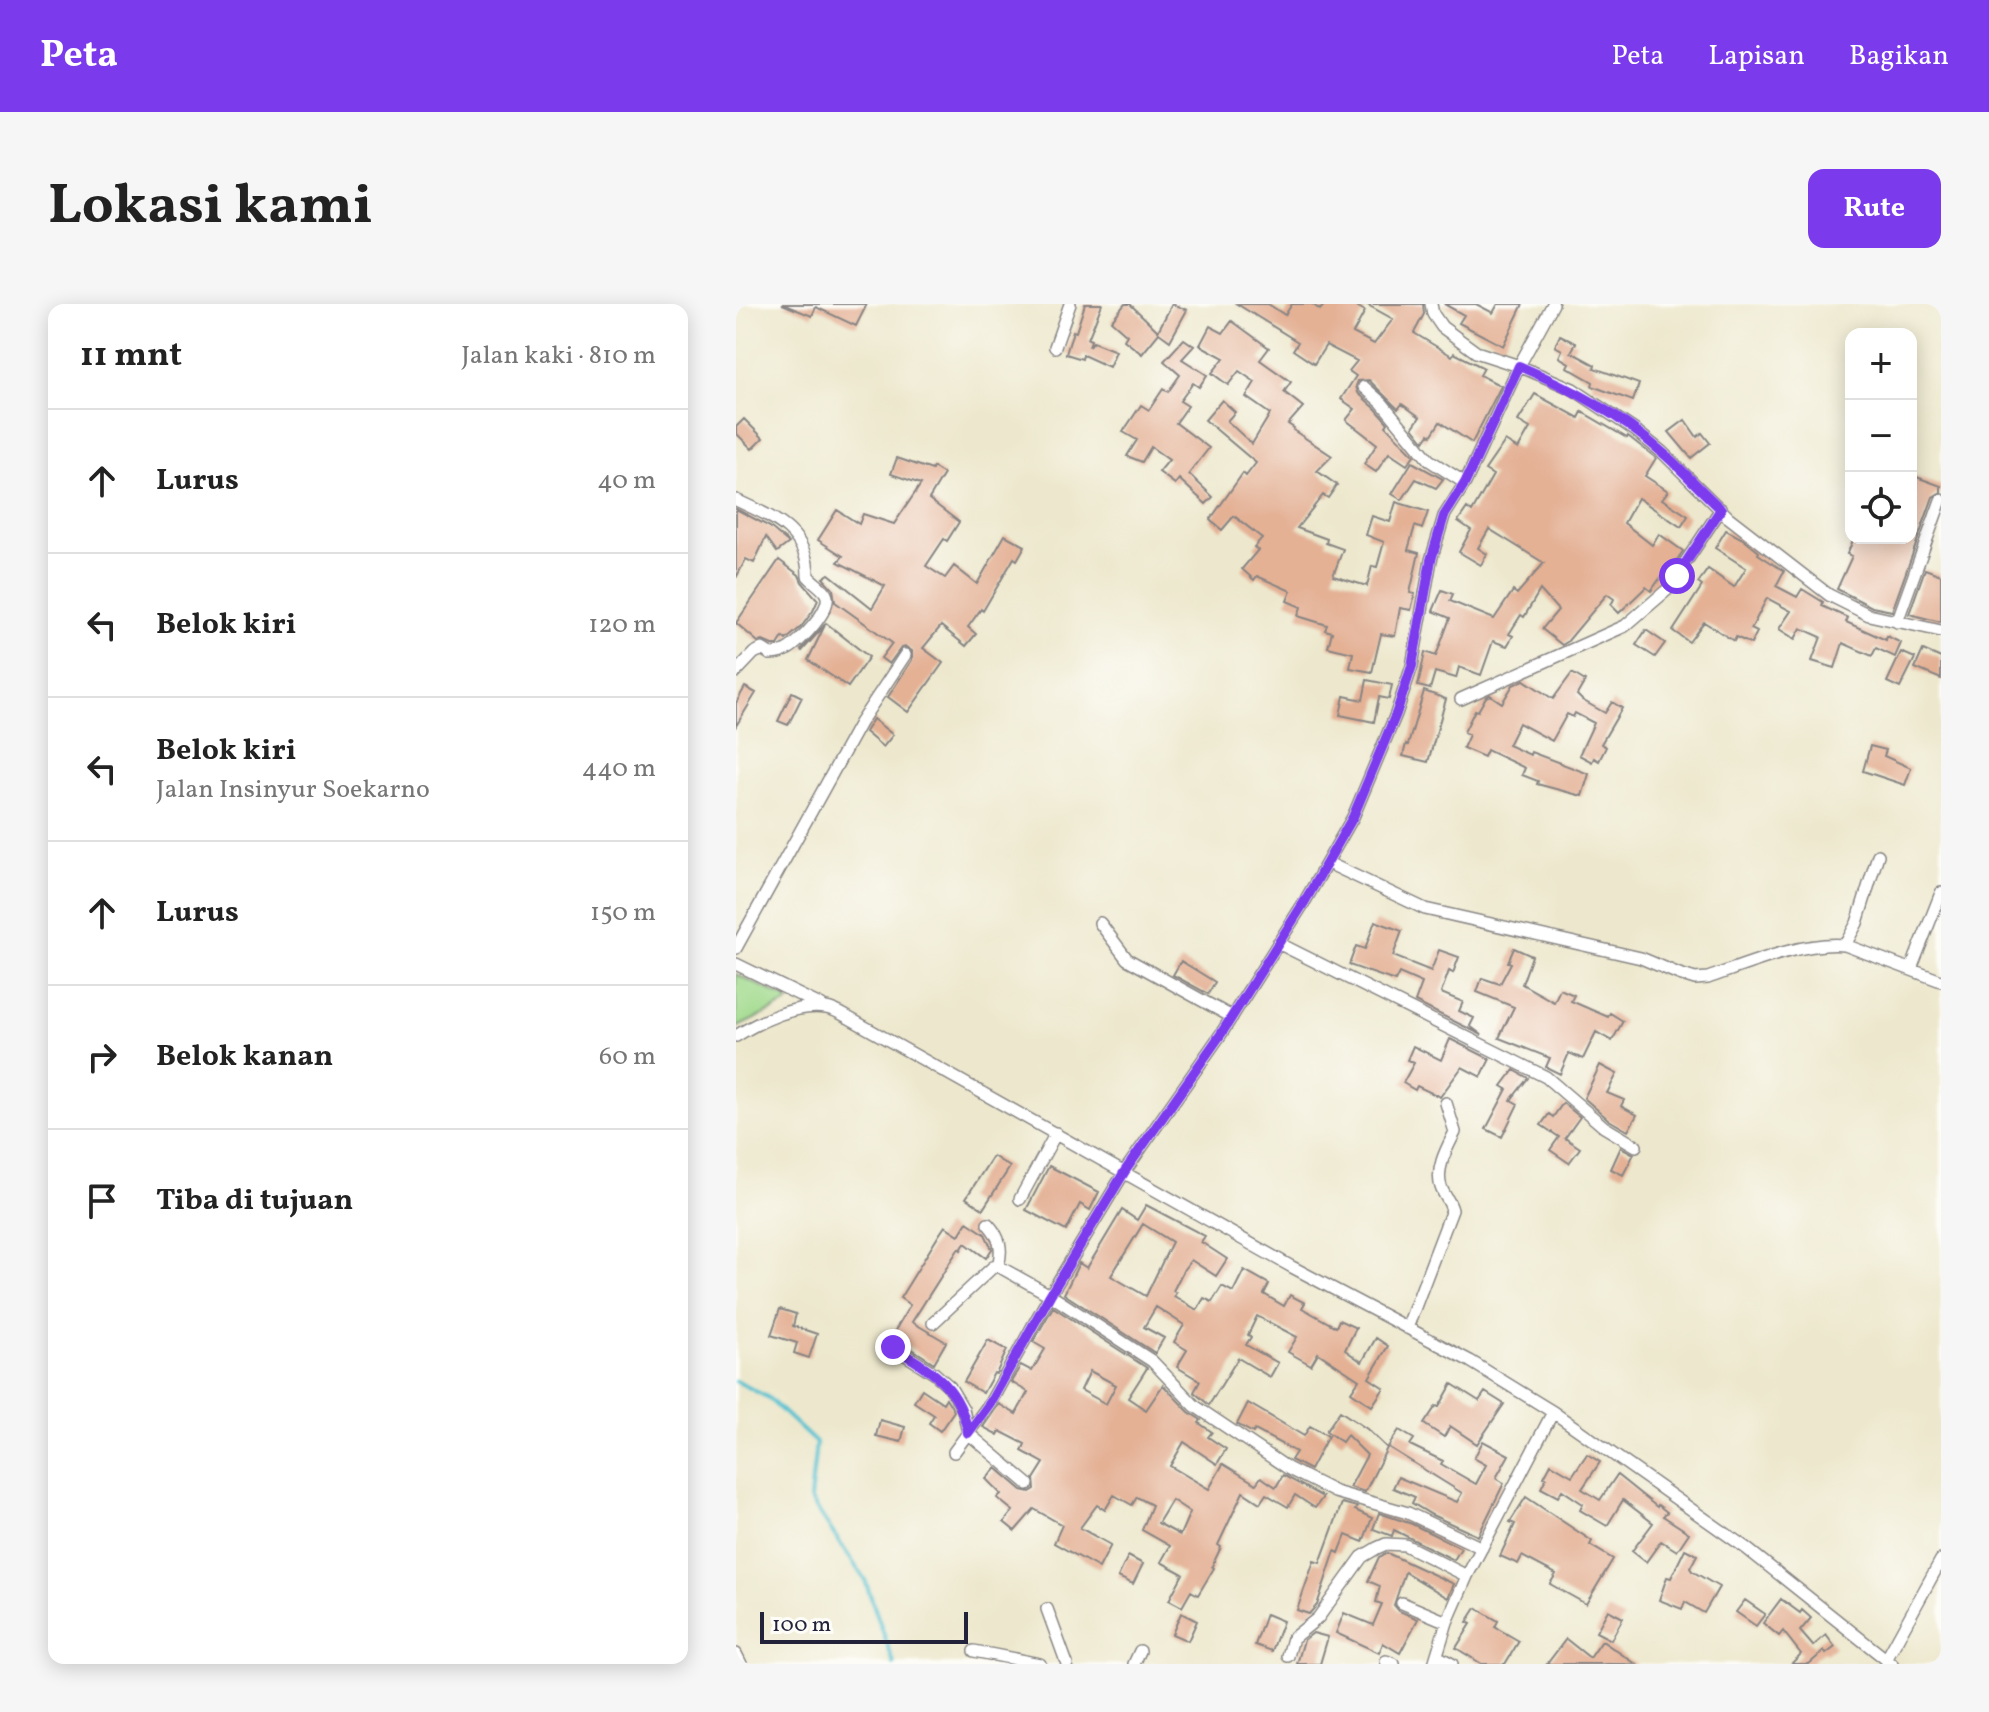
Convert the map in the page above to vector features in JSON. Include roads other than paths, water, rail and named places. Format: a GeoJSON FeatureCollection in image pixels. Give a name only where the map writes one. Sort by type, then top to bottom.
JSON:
{"type":"FeatureCollection","features":[{"type":"Feature","properties":{"kind":"street"},"geometry":{"type":"LineString","coordinates":[[1055,347],[1070,304]]}},
{"type":"Feature","properties":{"kind":"street"},"geometry":{"type":"LineString","coordinates":[[1431,304],[1433,314],[1442,327],[1476,352],[1573,389],[1611,413],[1662,452],[1724,513],[1829,595],[1869,615],[1941,631]]}},
{"type":"Feature","properties":{"kind":"street"},"geometry":{"type":"LineString","coordinates":[[954,1452],[990,1403],[1050,1295],[1125,1171],[1232,1017],[1328,863],[1353,817],[1385,743],[1412,666],[1431,560],[1444,516],[1465,483],[1519,366],[1553,304]]}},
{"type":"Feature","properties":{"kind":"street"},"geometry":{"type":"LineString","coordinates":[[1364,387],[1382,403],[1429,460],[1465,483]]}},
{"type":"Feature","properties":{"kind":"street"},"geometry":{"type":"LineString","coordinates":[[736,500],[788,528],[807,554],[808,576],[826,594],[827,600],[826,608],[806,634],[788,649],[777,654],[762,649],[736,672]]}},
{"type":"Feature","properties":{"kind":"street"},"geometry":{"type":"LineString","coordinates":[[1897,622],[1941,500]]}},
{"type":"Feature","properties":{"kind":"street"},"geometry":{"type":"LineString","coordinates":[[1461,699],[1625,626],[1667,590],[1724,513]]}},
{"type":"Feature","properties":{"kind":"street"},"geometry":{"type":"LineString","coordinates":[[736,948],[860,723],[905,655]]}},
{"type":"Feature","properties":{"kind":"street"},"geometry":{"type":"LineString","coordinates":[[1845,945],[1857,923],[1878,855]]}},
{"type":"Feature","properties":{"kind":"street"},"geometry":{"type":"LineString","coordinates":[[1328,863],[1425,909],[1641,958],[1695,979],[1829,944],[1845,945],[1941,981]]}},
{"type":"Feature","properties":{"kind":"street"},"geometry":{"type":"LineString","coordinates":[[1911,969],[1941,893]]}},
{"type":"Feature","properties":{"kind":"street"},"geometry":{"type":"LineString","coordinates":[[1100,923],[1127,959],[1232,1017]]}},
{"type":"Feature","properties":{"kind":"street"},"geometry":{"type":"LineString","coordinates":[[1278,943],[1546,1077],[1604,1127],[1636,1146]]}},
{"type":"Feature","properties":{"kind":"street"},"geometry":{"type":"LineString","coordinates":[[736,964],[849,1018],[1292,1267],[1470,1361],[1553,1412],[1746,1548],[1889,1662],[1941,1560]]}},
{"type":"Feature","properties":{"kind":"street"},"geometry":{"type":"LineString","coordinates":[[736,1036],[789,1012],[826,1008]]}},
{"type":"Feature","properties":{"kind":"street"},"geometry":{"type":"LineString","coordinates":[[1407,1328],[1452,1210],[1442,1189],[1440,1176],[1443,1156],[1455,1132],[1446,1103]]}},
{"type":"Feature","properties":{"kind":"street"},"geometry":{"type":"LineString","coordinates":[[1020,1199],[1056,1133]]}},
{"type":"Feature","properties":{"kind":"street"},"geometry":{"type":"LineString","coordinates":[[988,1224],[998,1235],[1000,1243],[998,1266]]}},
{"type":"Feature","properties":{"kind":"street"},"geometry":{"type":"LineString","coordinates":[[933,1323],[993,1267],[998,1266],[1050,1295],[1152,1361],[1195,1406],[1289,1469],[1335,1492],[1417,1516],[1482,1548]]}},
{"type":"Feature","properties":{"kind":"street"},"geometry":{"type":"LineString","coordinates":[[893,1347],[950,1387],[963,1409],[968,1433],[1028,1484]]}},
{"type":"Feature","properties":{"kind":"street"},"geometry":{"type":"LineString","coordinates":[[1452,1664],[1436,1660],[1447,1622],[1467,1576],[1553,1412]]}},
{"type":"Feature","properties":{"kind":"street"},"geometry":{"type":"LineString","coordinates":[[1288,1656],[1293,1638],[1318,1618],[1362,1557],[1377,1548],[1386,1544],[1405,1545],[1467,1576]]}},
{"type":"Feature","properties":{"kind":"street"},"geometry":{"type":"LineString","coordinates":[[1402,1603],[1447,1622]]}},
{"type":"Feature","properties":{"kind":"street"},"geometry":{"type":"LineString","coordinates":[[1047,1609],[1067,1664]]}},
{"type":"Feature","properties":{"kind":"street"},"geometry":{"type":"LineString","coordinates":[[974,1651],[1040,1664]]}},
{"type":"Feature","properties":{"kind":"street"},"geometry":{"type":"LineString","coordinates":[[1134,1664],[1140,1651]]}},
{"type":"Feature","properties":{"kind":"street"},"geometry":{"type":"LineString","coordinates":[[736,1654],[741,1664]]}},
{"type":"Feature","properties":{"kind":"waterway"},"geometry":{"type":"LineString","coordinates":[[736,1381],[767,1397],[816,1443],[810,1499],[865,1580],[894,1664]]}}]}
